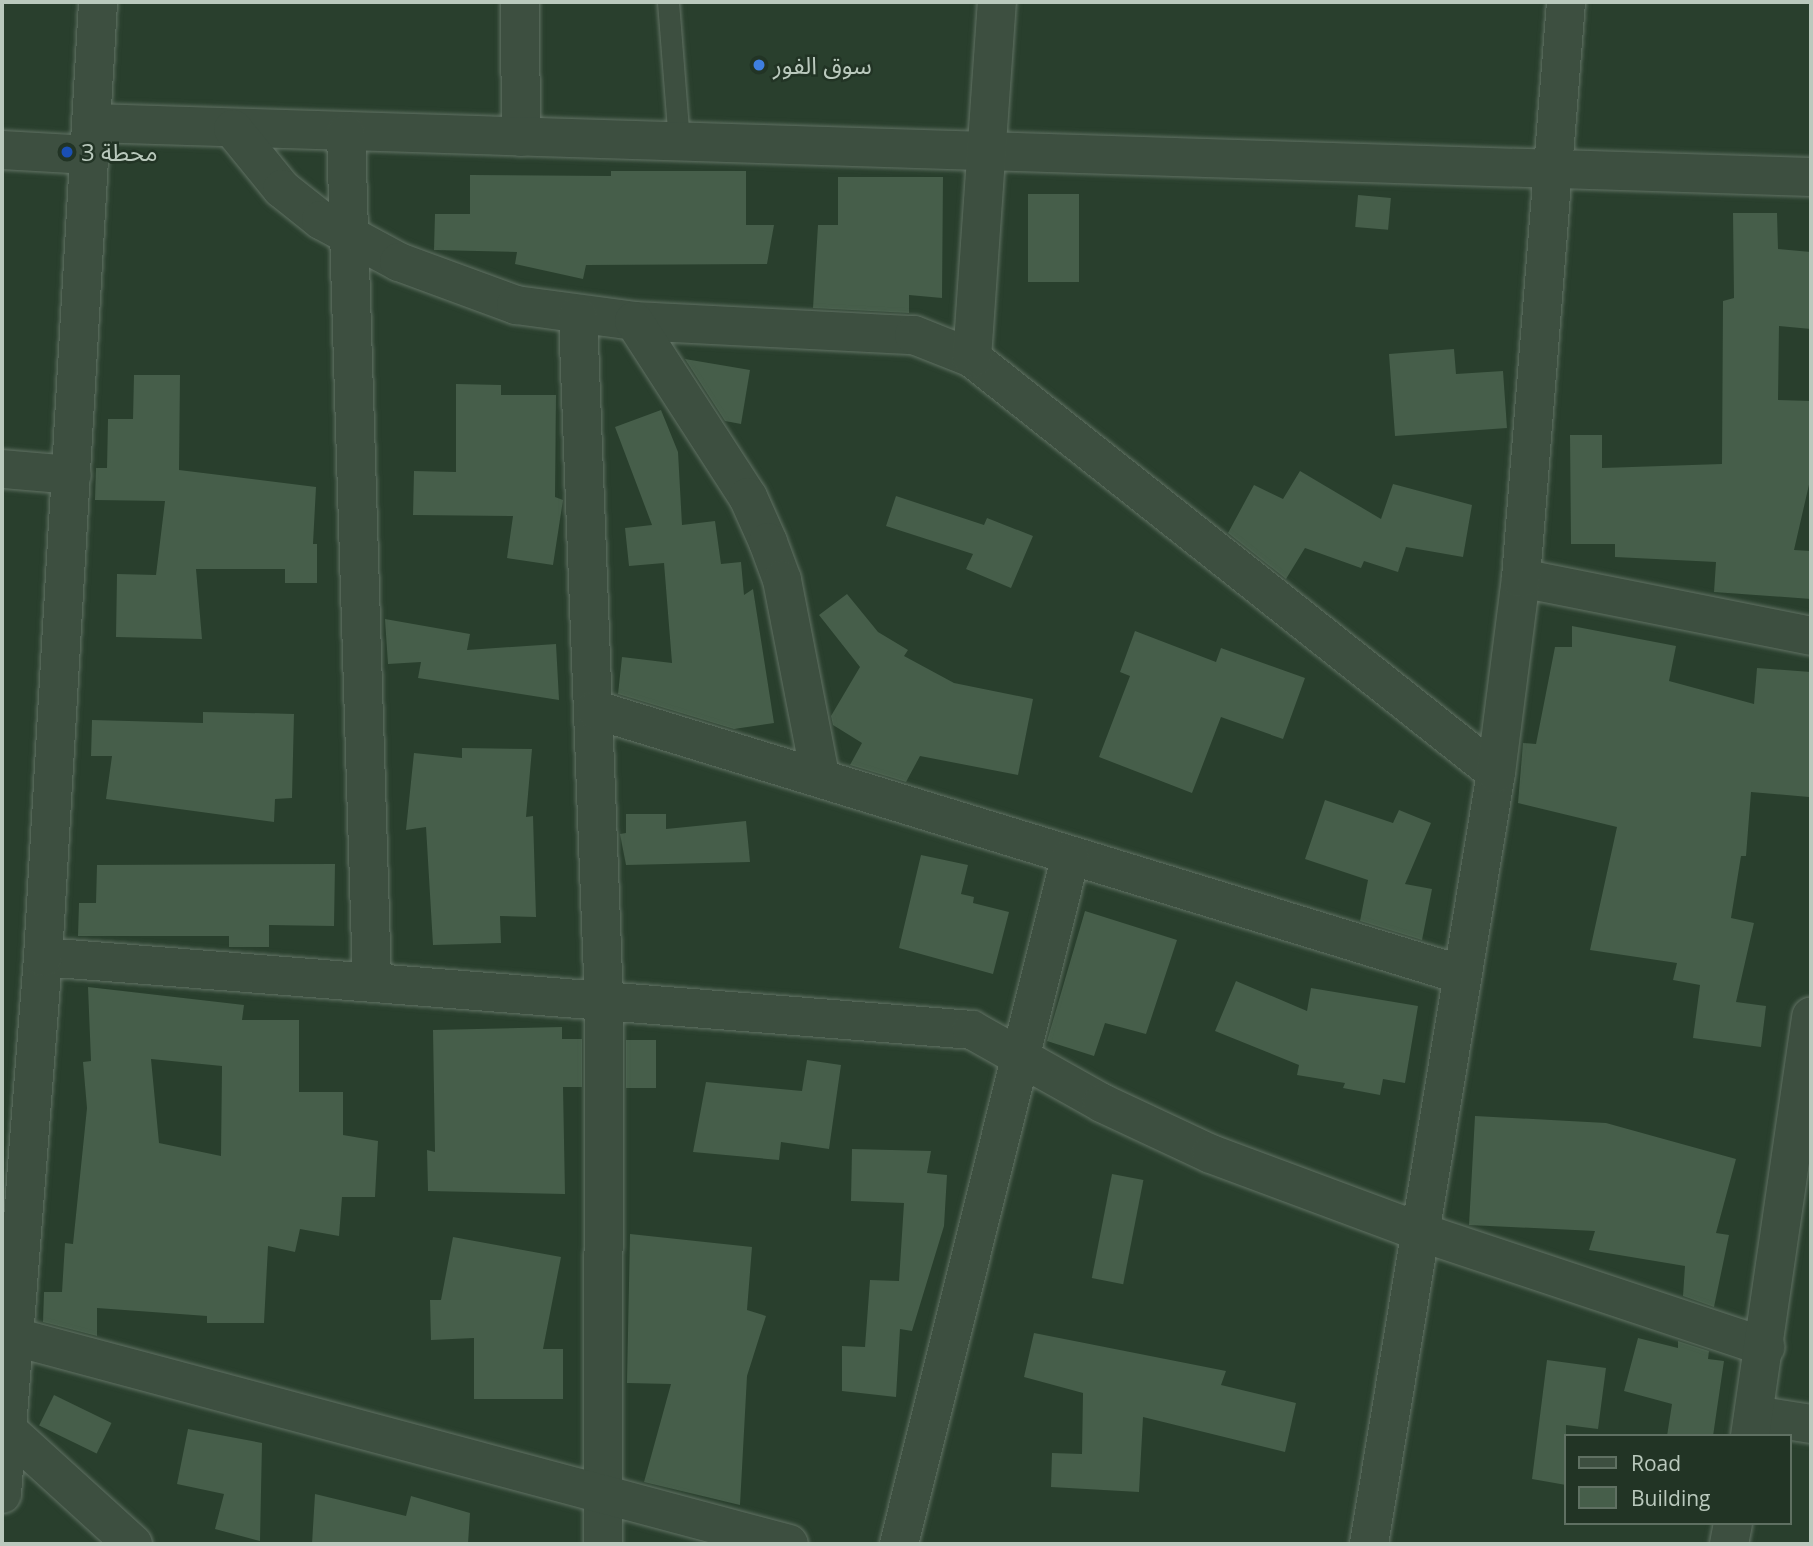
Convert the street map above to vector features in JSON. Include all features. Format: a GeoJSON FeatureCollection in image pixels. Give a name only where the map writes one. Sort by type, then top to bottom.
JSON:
{"type":"FeatureCollection","features":[{"type":"Feature","properties":{"kind":"street"},"geometry":{"type":"LineString","coordinates":[[2,1494],[4,1427],[15,1337],[43,957],[98,2]]}},
{"type":"Feature","properties":{"kind":"street"},"geometry":{"type":"LineString","coordinates":[[520,2],[521,137]]}},
{"type":"Feature","properties":{"kind":"street"},"geometry":{"type":"LineString","coordinates":[[972,358],[989,148],[997,2]]}},
{"type":"Feature","properties":{"kind":"street"},"geometry":{"type":"LineString","coordinates":[[1375,1543],[1462,975],[1496,773],[1521,578],[1566,2]]}},
{"type":"Feature","properties":{"kind":"street"},"geometry":{"type":"LineString","coordinates":[[233,129],[282,189],[349,237],[455,285],[516,305],[578,316],[634,321],[914,335],[972,358],[1496,773]]}},
{"type":"Feature","properties":{"kind":"street"},"geometry":{"type":"LineString","coordinates":[[2,150],[91,139],[233,129],[346,134],[989,148],[1811,177]]}},
{"type":"Feature","properties":{"kind":"street"},"geometry":{"type":"LineString","coordinates":[[346,134],[372,982]]}},
{"type":"Feature","properties":{"kind":"street"},"geometry":{"type":"LineString","coordinates":[[578,316],[596,710],[604,1001],[603,1544]]}},
{"type":"Feature","properties":{"kind":"street"},"geometry":{"type":"LineString","coordinates":[[634,321],[748,497],[768,542],[782,580],[820,775]]}},
{"type":"Feature","properties":{"kind":"street"},"geometry":{"type":"LineString","coordinates":[[2,469],[72,475]]}},
{"type":"Feature","properties":{"kind":"street"},"geometry":{"type":"LineString","coordinates":[[1521,578],[1811,636]]}},
{"type":"Feature","properties":{"kind":"street"},"geometry":{"type":"LineString","coordinates":[[596,710],[820,775],[1070,858],[1462,975]]}},
{"type":"Feature","properties":{"kind":"street"},"geometry":{"type":"LineString","coordinates":[[899,1544],[1070,858]]}},
{"type":"Feature","properties":{"kind":"street"},"geometry":{"type":"LineString","coordinates":[[43,957],[972,1030],[1164,1134],[1423,1233],[1766,1347]]}},
{"type":"Feature","properties":{"kind":"street"},"geometry":{"type":"LineString","coordinates":[[1811,1016],[1806,1093],[1752,1426],[1811,1424]]}},
{"type":"Feature","properties":{"kind":"street"},"geometry":{"type":"LineString","coordinates":[[15,1337],[789,1544]]}},
{"type":"Feature","properties":{"kind":"street"},"geometry":{"type":"LineString","coordinates":[[4,1427],[133,1544]]}},
{"type":"Feature","properties":{"kind":"street"},"geometry":{"type":"LineString","coordinates":[[1729,1544],[1733,1525]]}},
{"type":"Feature","properties":{"kind":"lane"},"geometry":{"type":"LineString","coordinates":[[668,2],[678,141]]}},
{"type":"Feature","properties":{"kind":"building"},"geometry":{"type":"Polygon","coordinates":[[[611,171],[746,171],[746,225],[774,225],[767,264],[586,265],[583,279],[515,264],[517,252],[434,250],[435,214],[470,214],[470,175],[611,176],[611,171]]]}},
{"type":"Feature","properties":{"kind":"building"},"geometry":{"type":"Polygon","coordinates":[[[838,177],[943,177],[942,298],[909,295],[909,313],[813,308],[818,225],[838,225],[838,177]]]}},
{"type":"Feature","properties":{"kind":"building"},"geometry":{"type":"Polygon","coordinates":[[[1028,194],[1079,194],[1079,282],[1028,282],[1028,194]]]}},
{"type":"Feature","properties":{"kind":"building"},"geometry":{"type":"Polygon","coordinates":[[[1358,195],[1391,198],[1388,230],[1355,227],[1358,195]]]}},
{"type":"Feature","properties":{"kind":"building"},"geometry":{"type":"Polygon","coordinates":[[[1733,213],[1777,213],[1778,249],[1811,252],[1811,329],[1779,326],[1778,400],[1811,401],[1811,476],[1794,550],[1811,551],[1811,599],[1714,592],[1716,562],[1615,557],[1615,544],[1571,544],[1570,435],[1602,435],[1602,468],[1722,464],[1723,301],[1734,298],[1733,213]]]}},
{"type":"Feature","properties":{"kind":"building"},"geometry":{"type":"Polygon","coordinates":[[[1454,349],[1456,374],[1503,371],[1507,428],[1395,436],[1389,354],[1454,349]]]}},
{"type":"Feature","properties":{"kind":"building"},"geometry":{"type":"Polygon","coordinates":[[[685,359],[750,370],[741,424],[725,421],[685,359]]]}},
{"type":"Feature","properties":{"kind":"building"},"geometry":{"type":"Polygon","coordinates":[[[134,375],[180,375],[179,470],[316,487],[313,544],[317,544],[317,583],[285,583],[285,569],[196,569],[202,639],[116,637],[117,574],[156,575],[165,501],[95,500],[96,468],[107,468],[108,419],[133,419],[134,375]]]}},
{"type":"Feature","properties":{"kind":"building"},"geometry":{"type":"Polygon","coordinates":[[[456,384],[501,385],[501,395],[556,395],[555,497],[563,500],[553,565],[507,558],[513,516],[413,515],[414,471],[456,472],[456,384]]]}},
{"type":"Feature","properties":{"kind":"building"},"geometry":{"type":"Polygon","coordinates":[[[661,410],[678,452],[682,525],[715,521],[721,564],[741,562],[744,595],[753,589],[774,723],[734,729],[618,694],[622,657],[672,663],[664,563],[629,566],[625,528],[652,525],[615,427],[661,410]]]}},
{"type":"Feature","properties":{"kind":"building"},"geometry":{"type":"Polygon","coordinates":[[[1300,471],[1381,519],[1393,484],[1472,505],[1463,557],[1406,547],[1398,572],[1364,561],[1361,568],[1305,548],[1286,579],[1228,533],[1254,485],[1283,499],[1300,471]]]}},
{"type":"Feature","properties":{"kind":"building"},"geometry":{"type":"Polygon","coordinates":[[[896,496],[984,525],[987,518],[1033,536],[1011,588],[966,569],[973,554],[886,526],[896,496]]]}},
{"type":"Feature","properties":{"kind":"building"},"geometry":{"type":"Polygon","coordinates":[[[847,594],[878,632],[908,650],[904,656],[954,683],[1033,699],[1018,775],[920,756],[906,782],[850,765],[862,743],[833,725],[831,716],[860,667],[819,615],[847,594]]]}},
{"type":"Feature","properties":{"kind":"building"},"geometry":{"type":"Polygon","coordinates":[[[385,619],[470,634],[467,650],[556,644],[559,700],[418,678],[421,662],[388,664],[385,619]]]}},
{"type":"Feature","properties":{"kind":"building"},"geometry":{"type":"Polygon","coordinates":[[[1572,626],[1676,646],[1669,681],[1754,704],[1757,668],[1811,672],[1809,797],[1751,792],[1746,856],[1741,856],[1731,918],[1754,923],[1736,1002],[1766,1006],[1761,1047],[1693,1038],[1700,985],[1673,980],[1677,963],[1590,950],[1617,827],[1518,803],[1523,743],[1536,744],[1555,647],[1572,647],[1572,626]]]}},
{"type":"Feature","properties":{"kind":"building"},"geometry":{"type":"Polygon","coordinates":[[[1135,631],[1216,662],[1221,648],[1305,678],[1283,739],[1221,717],[1192,793],[1099,757],[1130,676],[1120,672],[1135,631]]]}},
{"type":"Feature","properties":{"kind":"building"},"geometry":{"type":"Polygon","coordinates":[[[203,712],[294,714],[292,798],[275,799],[274,822],[106,799],[112,756],[91,756],[92,720],[203,723],[203,712]]]}},
{"type":"Feature","properties":{"kind":"building"},"geometry":{"type":"Polygon","coordinates":[[[462,748],[532,749],[526,817],[533,816],[536,917],[500,916],[501,943],[433,945],[426,827],[406,830],[414,753],[462,758],[462,748]]]}},
{"type":"Feature","properties":{"kind":"building"},"geometry":{"type":"Polygon","coordinates":[[[1325,800],[1393,823],[1399,810],[1431,823],[1405,884],[1432,889],[1422,940],[1360,921],[1368,880],[1305,859],[1325,800]]]}},
{"type":"Feature","properties":{"kind":"building"},"geometry":{"type":"Polygon","coordinates":[[[626,814],[666,814],[666,829],[746,821],[750,862],[626,865],[620,834],[626,833],[626,814]]]}},
{"type":"Feature","properties":{"kind":"building"},"geometry":{"type":"Polygon","coordinates":[[[921,855],[968,865],[961,894],[974,897],[973,903],[1009,912],[993,974],[899,948],[921,855]]]}},
{"type":"Feature","properties":{"kind":"building"},"geometry":{"type":"Polygon","coordinates":[[[335,864],[334,926],[269,925],[269,947],[229,947],[229,936],[78,936],[79,903],[96,903],[97,865],[335,864]]]}},
{"type":"Feature","properties":{"kind":"building"},"geometry":{"type":"Polygon","coordinates":[[[1085,911],[1177,940],[1146,1034],[1105,1023],[1094,1056],[1047,1041],[1085,911]]]}},
{"type":"Feature","properties":{"kind":"building"},"geometry":{"type":"Polygon","coordinates":[[[1236,981],[1307,1011],[1311,988],[1418,1006],[1405,1083],[1383,1079],[1380,1095],[1343,1088],[1345,1083],[1297,1075],[1299,1065],[1215,1031],[1236,981]]]}},
{"type":"Feature","properties":{"kind":"building"},"geometry":{"type":"Polygon","coordinates":[[[88,987],[244,1005],[242,1020],[299,1020],[299,1092],[343,1092],[343,1135],[378,1141],[375,1197],[342,1197],[339,1236],[300,1229],[295,1252],[268,1246],[264,1323],[207,1323],[207,1316],[97,1308],[97,1336],[43,1322],[44,1292],[62,1292],[65,1243],[73,1244],[87,1108],[83,1062],[91,1061],[88,987]],[[151,1059],[159,1143],[221,1156],[222,1066],[151,1059]]]}},
{"type":"Feature","properties":{"kind":"building"},"geometry":{"type":"Polygon","coordinates":[[[562,1027],[562,1039],[582,1039],[582,1087],[563,1087],[565,1194],[428,1191],[427,1150],[435,1152],[433,1030],[562,1027]]]}},
{"type":"Feature","properties":{"kind":"building"},"geometry":{"type":"Polygon","coordinates":[[[626,1040],[656,1040],[656,1088],[626,1088],[626,1040]]]}},
{"type":"Feature","properties":{"kind":"building"},"geometry":{"type":"Polygon","coordinates":[[[807,1060],[841,1065],[829,1149],[781,1142],[779,1160],[693,1152],[706,1082],[802,1091],[807,1060]]]}},
{"type":"Feature","properties":{"kind":"building"},"geometry":{"type":"Polygon","coordinates":[[[1475,1116],[1606,1123],[1736,1159],[1716,1233],[1729,1235],[1714,1307],[1683,1296],[1685,1266],[1589,1250],[1595,1231],[1469,1225],[1475,1116]]]}},
{"type":"Feature","properties":{"kind":"building"},"geometry":{"type":"Polygon","coordinates":[[[852,1149],[931,1151],[927,1173],[947,1175],[944,1226],[912,1331],[900,1329],[896,1397],[842,1391],[842,1346],[865,1347],[870,1280],[899,1281],[904,1203],[851,1201],[852,1149]]]}},
{"type":"Feature","properties":{"kind":"building"},"geometry":{"type":"Polygon","coordinates":[[[1112,1174],[1143,1180],[1123,1284],[1092,1278],[1112,1174]]]}},
{"type":"Feature","properties":{"kind":"building"},"geometry":{"type":"Polygon","coordinates":[[[630,1234],[752,1247],[747,1310],[766,1316],[747,1376],[740,1505],[644,1482],[671,1384],[627,1383],[630,1234]]]}},
{"type":"Feature","properties":{"kind":"building"},"geometry":{"type":"Polygon","coordinates":[[[453,1237],[561,1257],[543,1349],[563,1349],[563,1399],[474,1399],[474,1338],[431,1340],[430,1300],[441,1300],[453,1237]]]}},
{"type":"Feature","properties":{"kind":"building"},"geometry":{"type":"Polygon","coordinates":[[[1034,1333],[1226,1371],[1221,1385],[1296,1403],[1285,1452],[1143,1417],[1139,1492],[1051,1487],[1052,1453],[1082,1454],[1083,1393],[1024,1377],[1034,1333]]]}},
{"type":"Feature","properties":{"kind":"building"},"geometry":{"type":"Polygon","coordinates":[[[1638,1338],[1678,1348],[1678,1341],[1709,1351],[1708,1359],[1724,1361],[1713,1434],[1667,1434],[1672,1404],[1624,1391],[1638,1338]]]}},
{"type":"Feature","properties":{"kind":"building"},"geometry":{"type":"Polygon","coordinates":[[[1547,1360],[1606,1368],[1598,1429],[1566,1425],[1564,1485],[1532,1479],[1547,1360]]]}},
{"type":"Feature","properties":{"kind":"building"},"geometry":{"type":"Polygon","coordinates":[[[54,1395],[112,1423],[97,1454],[39,1426],[54,1395]]]}},
{"type":"Feature","properties":{"kind":"building"},"geometry":{"type":"Polygon","coordinates":[[[188,1429],[262,1443],[260,1541],[215,1529],[224,1494],[177,1484],[188,1429]]]}},
{"type":"Feature","properties":{"kind":"building"},"geometry":{"type":"Polygon","coordinates":[[[315,1494],[406,1516],[411,1496],[470,1513],[468,1544],[312,1544],[315,1494]]]}},
{"type":"Feature","properties":{"kind":"place","name":"سوق الفور"},"geometry":{"type":"Point","coordinates":[759,65]}},
{"type":"Feature","properties":{"kind":"place","name":"محطة 3"},"geometry":{"type":"Point","coordinates":[67,152]}}]}
